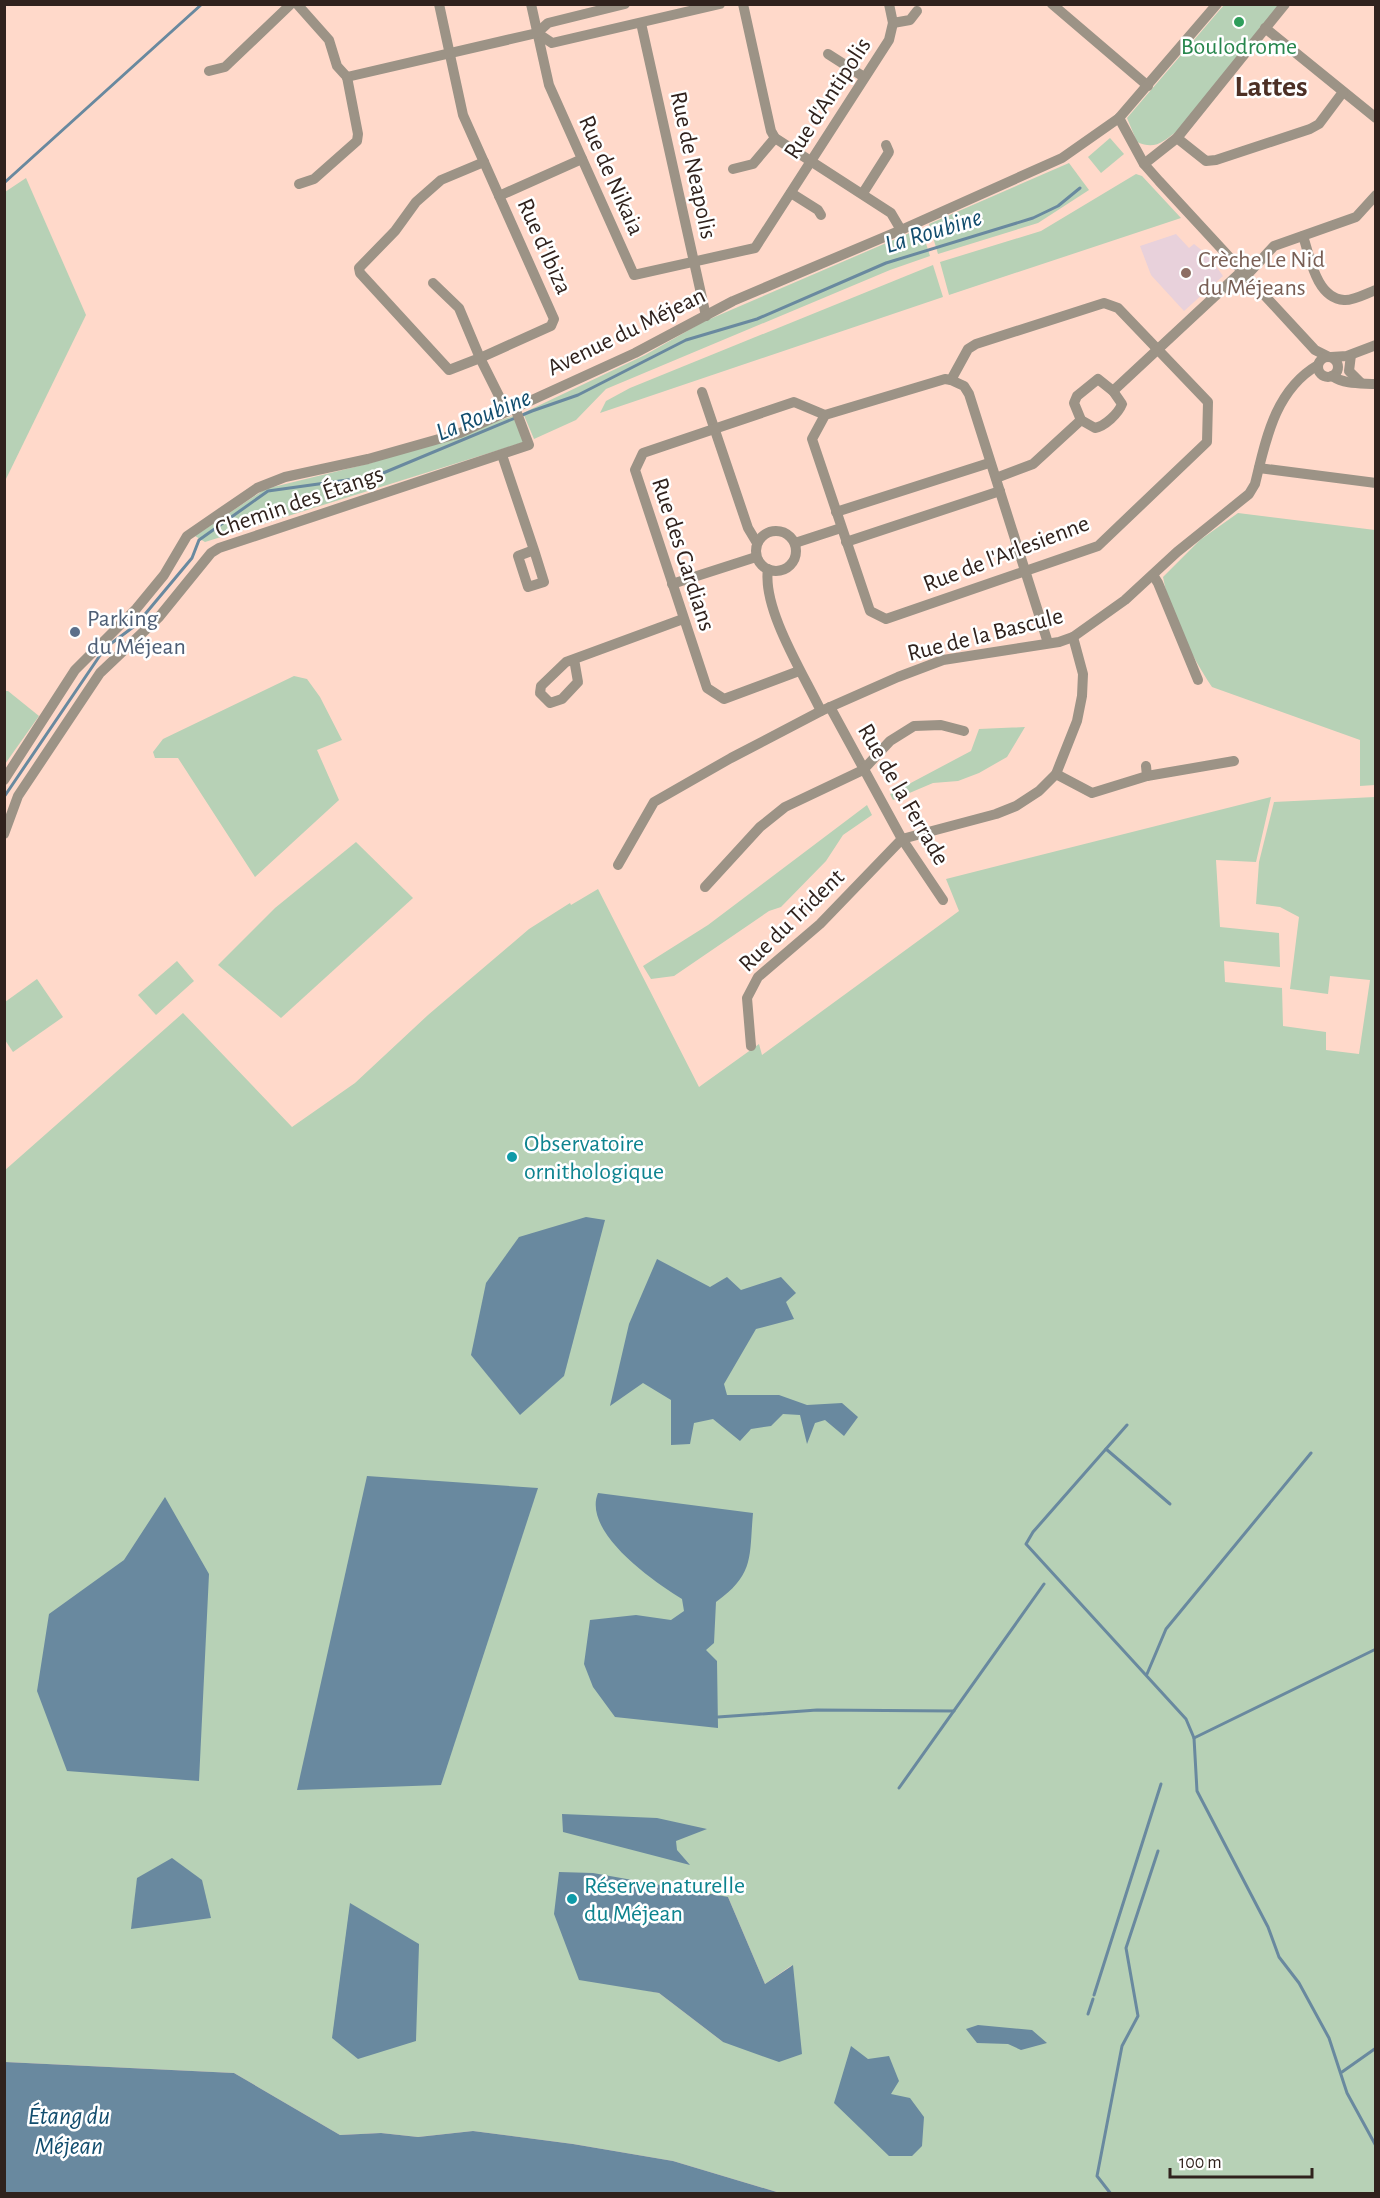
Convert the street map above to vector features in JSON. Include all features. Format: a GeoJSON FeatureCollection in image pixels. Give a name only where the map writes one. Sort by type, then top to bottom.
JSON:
{"type":"FeatureCollection","features":[{"type":"Feature","properties":{"kind":"street"},"geometry":{"type":"LineString","coordinates":[[209,71],[225,67],[291,4]]}},
{"type":"Feature","properties":{"kind":"street"},"geometry":{"type":"LineString","coordinates":[[297,4],[329,40],[338,66],[347,77],[358,134],[357,141],[314,179],[298,184]]}},
{"type":"Feature","properties":{"kind":"street","name":"Rue d'Ibiza"},"geometry":{"type":"LineString","coordinates":[[439,4],[463,115],[555,319],[551,326],[480,358]]}},
{"type":"Feature","properties":{"kind":"street","name":"Rue de Nikaia"},"geometry":{"type":"LineString","coordinates":[[531,4],[549,86],[634,275],[693,262]]}},
{"type":"Feature","properties":{"kind":"street"},"geometry":{"type":"LineString","coordinates":[[347,77],[537,33],[548,23],[625,4]]}},
{"type":"Feature","properties":{"kind":"street"},"geometry":{"type":"LineString","coordinates":[[537,33],[552,42],[720,4]]}},
{"type":"Feature","properties":{"kind":"street"},"geometry":{"type":"LineString","coordinates":[[743,4],[771,131],[775,138],[891,213],[901,230]]}},
{"type":"Feature","properties":{"kind":"street","name":"Rue d'Antipolis"},"geometry":{"type":"LineString","coordinates":[[693,262],[755,248],[889,40],[893,23],[889,4]]}},
{"type":"Feature","properties":{"kind":"street"},"geometry":{"type":"LineString","coordinates":[[1052,4],[1148,86]]}},
{"type":"Feature","properties":{"kind":"street","name":"Avenue du Méjean"},"geometry":{"type":"LineString","coordinates":[[4,780],[75,670],[136,609],[164,575],[187,536],[257,488],[285,477],[368,459],[450,436],[511,410],[733,301],[901,230],[1062,158],[1119,118],[1217,4]]}},
{"type":"Feature","properties":{"kind":"street"},"geometry":{"type":"LineString","coordinates":[[1144,164],[1177,138],[1285,4]]}},
{"type":"Feature","properties":{"kind":"street","name":"Rue d'Antipolis"},"geometry":{"type":"LineString","coordinates":[[893,23],[910,20],[917,11]]}},
{"type":"Feature","properties":{"kind":"street","name":"Rue de Neapolis"},"geometry":{"type":"LineString","coordinates":[[641,23],[706,316]]}},
{"type":"Feature","properties":{"kind":"street"},"geometry":{"type":"LineString","coordinates":[[1265,28],[1376,118]]}},
{"type":"Feature","properties":{"kind":"street"},"geometry":{"type":"LineString","coordinates":[[828,54],[864,78]]}},
{"type":"Feature","properties":{"kind":"street"},"geometry":{"type":"LineString","coordinates":[[1177,138],[1206,161],[1216,160],[1310,129],[1319,124],[1343,92]]}},
{"type":"Feature","properties":{"kind":"street"},"geometry":{"type":"LineString","coordinates":[[1119,118],[1144,164],[1315,350],[1340,381],[1376,384]]}},
{"type":"Feature","properties":{"kind":"street"},"geometry":{"type":"LineString","coordinates":[[733,169],[753,164],[775,138]]}},
{"type":"Feature","properties":{"kind":"street"},"geometry":{"type":"LineString","coordinates":[[863,193],[889,152],[886,146]]}},
{"type":"Feature","properties":{"kind":"street"},"geometry":{"type":"LineString","coordinates":[[499,196],[582,159]]}},
{"type":"Feature","properties":{"kind":"street"},"geometry":{"type":"LineString","coordinates":[[480,358],[449,370],[360,273],[359,268],[395,231],[416,202],[441,180],[484,162]]}},
{"type":"Feature","properties":{"kind":"street","name":"Rue d'Antipolis"},"geometry":{"type":"LineString","coordinates":[[791,193],[818,210],[820,215]]}},
{"type":"Feature","properties":{"kind":"street"},"geometry":{"type":"LineString","coordinates":[[1113,391],[1274,246],[1356,217],[1376,195]]}},
{"type":"Feature","properties":{"kind":"street"},"geometry":{"type":"LineString","coordinates":[[1303,236],[1319,283],[1330,295],[1344,300],[1376,290]]}},
{"type":"Feature","properties":{"kind":"street"},"geometry":{"type":"LineString","coordinates":[[433,283],[459,308],[480,358],[511,410]]}},
{"type":"Feature","properties":{"kind":"street","name":"Rue de l'Arlesienne"},"geometry":{"type":"LineString","coordinates":[[825,415],[812,439],[870,611],[886,619],[1098,546],[1207,442],[1208,402],[1118,308],[1104,303],[976,344],[968,349],[951,380]]}},
{"type":"Feature","properties":{"kind":"street"},"geometry":{"type":"LineString","coordinates":[[1328,366],[1376,345]]}},
{"type":"Feature","properties":{"kind":"street"},"geometry":{"type":"LineString","coordinates":[[1349,356],[1349,371],[1361,383]]}},
{"type":"Feature","properties":{"kind":"street","name":"Rue de la Bascule"},"geometry":{"type":"LineString","coordinates":[[618,864],[654,802],[731,758],[826,709],[943,660],[1072,637],[1105,616],[1153,576],[1177,552],[1249,494],[1275,414],[1301,377],[1328,366]]}},
{"type":"Feature","properties":{"kind":"street"},"geometry":{"type":"LineString","coordinates":[[825,415],[945,379],[964,386],[969,394],[989,463],[1027,572],[1048,643]]}},
{"type":"Feature","properties":{"kind":"street"},"geometry":{"type":"LineString","coordinates":[[1098,379],[1113,391],[1122,404],[1120,410],[1097,428],[1082,420],[1074,403],[1077,396],[1098,379]]}},
{"type":"Feature","properties":{"kind":"street"},"geometry":{"type":"LineString","coordinates":[[702,392],[748,528],[757,543]]}},
{"type":"Feature","properties":{"kind":"street","name":"Rue des Gardians"},"geometry":{"type":"LineString","coordinates":[[799,671],[724,699],[706,688],[635,470],[643,453],[794,402],[825,415]]}},
{"type":"Feature","properties":{"kind":"street","name":"Chemin des Étangs"},"geometry":{"type":"LineString","coordinates":[[4,834],[18,796],[100,673],[159,617],[211,553],[219,548],[502,455],[528,442],[511,410]]}},
{"type":"Feature","properties":{"kind":"street"},"geometry":{"type":"LineString","coordinates":[[996,478],[1033,464],[1082,420]]}},
{"type":"Feature","properties":{"kind":"street"},"geometry":{"type":"LineString","coordinates":[[502,455],[534,550]]}},
{"type":"Feature","properties":{"kind":"street"},"geometry":{"type":"LineString","coordinates":[[836,512],[989,463]]}},
{"type":"Feature","properties":{"kind":"street"},"geometry":{"type":"LineString","coordinates":[[1259,468],[1376,483]]}},
{"type":"Feature","properties":{"kind":"street"},"geometry":{"type":"LineString","coordinates":[[846,542],[1000,491]]}},
{"type":"Feature","properties":{"kind":"street"},"geometry":{"type":"LineString","coordinates":[[795,543],[841,528]]}},
{"type":"Feature","properties":{"kind":"street"},"geometry":{"type":"LineString","coordinates":[[773,530],[786,533],[795,543],[795,557],[792,563],[781,570],[768,569],[756,556],[757,543],[761,537],[773,530]]}},
{"type":"Feature","properties":{"kind":"street"},"geometry":{"type":"LineString","coordinates":[[672,584],[756,556]]}},
{"type":"Feature","properties":{"kind":"street","name":"Rue de la Ferrade"},"geometry":{"type":"LineString","coordinates":[[768,569],[766,583],[799,671],[826,709],[902,839],[943,900]]}},
{"type":"Feature","properties":{"kind":"street"},"geometry":{"type":"LineString","coordinates":[[1153,576],[1158,583],[1198,680]]}},
{"type":"Feature","properties":{"kind":"street"},"geometry":{"type":"LineString","coordinates":[[574,659],[683,619]]}},
{"type":"Feature","properties":{"kind":"street"},"geometry":{"type":"LineString","coordinates":[[902,839],[996,814],[1016,806],[1039,791],[1056,774],[1077,721],[1082,696],[1083,674],[1072,637]]}},
{"type":"Feature","properties":{"kind":"street"},"geometry":{"type":"LineString","coordinates":[[705,887],[760,826],[785,807],[863,770],[890,741],[914,726],[941,725],[964,731]]}},
{"type":"Feature","properties":{"kind":"street"},"geometry":{"type":"LineString","coordinates":[[1056,774],[1092,793],[1147,771],[1234,761]]}},
{"type":"Feature","properties":{"kind":"street","name":"Rue du Trident"},"geometry":{"type":"LineString","coordinates":[[751,1046],[747,998],[758,977],[820,924],[902,839]]}},
{"type":"Feature","properties":{"kind":"shaded area","name":"Crèche Le Nid du Méjeans"},"geometry":{"type":"Polygon","coordinates":[[[1176,234],[1189,248],[1194,244],[1209,256],[1223,276],[1184,311],[1151,275],[1140,246],[1176,234]]]}},
{"type":"Feature","properties":{"kind":"green space"},"geometry":{"type":"Polygon","coordinates":[[[1224,5],[1280,5],[1177,131],[1154,145],[1137,142],[1127,118],[1224,5]]]}},
{"type":"Feature","properties":{"kind":"green space"},"geometry":{"type":"Polygon","coordinates":[[[1110,138],[1124,154],[1101,173],[1088,157],[1110,138]]]}},
{"type":"Feature","properties":{"kind":"green space"},"geometry":{"type":"Polygon","coordinates":[[[1069,163],[1089,190],[1038,223],[938,254],[929,224],[1069,163]]]}},
{"type":"Feature","properties":{"kind":"green space"},"geometry":{"type":"Polygon","coordinates":[[[1136,174],[1142,176],[1181,218],[949,295],[940,262],[1041,231],[1136,174]]]}},
{"type":"Feature","properties":{"kind":"green space"},"geometry":{"type":"Polygon","coordinates":[[[26,178],[86,315],[5,481],[5,192],[26,178]]]}},
{"type":"Feature","properties":{"kind":"green space"},"geometry":{"type":"Polygon","coordinates":[[[921,228],[930,256],[890,270],[606,389],[576,420],[534,439],[523,413],[645,355],[703,322],[921,228]]]}},
{"type":"Feature","properties":{"kind":"green space"},"geometry":{"type":"Polygon","coordinates":[[[933,265],[943,297],[600,413],[606,401],[630,388],[933,265]]]}},
{"type":"Feature","properties":{"kind":"green space"},"geometry":{"type":"Polygon","coordinates":[[[513,416],[524,442],[205,542],[195,536],[265,489],[371,463],[513,416]]]}},
{"type":"Feature","properties":{"kind":"green space"},"geometry":{"type":"Polygon","coordinates":[[[1238,513],[1375,530],[1375,785],[1360,786],[1360,740],[1212,687],[1196,662],[1176,620],[1163,577],[1200,540],[1238,513]]]}},
{"type":"Feature","properties":{"kind":"green space"},"geometry":{"type":"Polygon","coordinates":[[[294,676],[307,679],[320,697],[342,740],[317,750],[339,800],[255,877],[178,758],[155,758],[153,752],[163,739],[294,676]]]}},
{"type":"Feature","properties":{"kind":"green space"},"geometry":{"type":"Polygon","coordinates":[[[5,691],[39,716],[5,764],[5,691]]]}},
{"type":"Feature","properties":{"kind":"green space"},"geometry":{"type":"Polygon","coordinates":[[[1025,727],[1007,757],[979,773],[958,781],[933,783],[893,800],[890,794],[971,751],[979,729],[1025,727]]]}},
{"type":"Feature","properties":{"kind":"green space"},"geometry":{"type":"Polygon","coordinates":[[[1271,797],[1256,862],[1216,860],[1220,927],[1279,933],[1280,967],[1224,961],[1225,982],[1282,988],[1283,1026],[1326,1032],[1326,1050],[1359,1054],[1370,980],[1330,976],[1328,994],[1290,989],[1299,917],[1280,907],[1256,904],[1259,862],[1274,802],[1375,797],[1375,2193],[780,2193],[673,2161],[573,2144],[473,2131],[418,2137],[381,2133],[340,2135],[234,2073],[5,2062],[4,1171],[183,1013],[292,1127],[355,1083],[428,1015],[529,929],[570,903],[571,905],[598,889],[699,1087],[759,1044],[762,1055],[959,911],[946,879],[1271,797]],[[728,1897],[624,1986],[659,1993],[723,2042],[792,1965],[765,1984],[728,1897]]]}},
{"type":"Feature","properties":{"kind":"green space"},"geometry":{"type":"Polygon","coordinates":[[[867,805],[872,815],[843,835],[826,861],[781,907],[769,911],[674,976],[651,979],[643,966],[708,925],[867,805]]]}},
{"type":"Feature","properties":{"kind":"green space"},"geometry":{"type":"Polygon","coordinates":[[[356,842],[413,898],[281,1018],[218,965],[275,908],[356,842]]]}},
{"type":"Feature","properties":{"kind":"green space"},"geometry":{"type":"Polygon","coordinates":[[[177,961],[194,981],[156,1015],[138,995],[177,961]]]}},
{"type":"Feature","properties":{"kind":"green space"},"geometry":{"type":"Polygon","coordinates":[[[37,979],[63,1017],[13,1052],[5,1040],[5,1002],[37,979]]]}},
{"type":"Feature","properties":{"kind":"water"},"geometry":{"type":"Polygon","coordinates":[[[586,1217],[605,1220],[564,1376],[520,1415],[471,1355],[486,1283],[519,1237],[586,1217]]]}},
{"type":"Feature","properties":{"kind":"water"},"geometry":{"type":"Polygon","coordinates":[[[657,1259],[710,1287],[727,1277],[741,1290],[781,1277],[796,1293],[786,1302],[794,1319],[756,1329],[724,1384],[727,1395],[779,1395],[807,1405],[842,1403],[858,1417],[844,1436],[825,1420],[815,1423],[807,1444],[800,1415],[783,1414],[771,1426],[751,1429],[740,1441],[713,1419],[694,1423],[690,1444],[671,1445],[671,1400],[643,1383],[610,1406],[629,1324],[657,1259]]]}},
{"type":"Feature","properties":{"kind":"water"},"geometry":{"type":"Polygon","coordinates":[[[367,1476],[538,1488],[441,1785],[297,1790],[367,1476]]]}},
{"type":"Feature","properties":{"kind":"water"},"geometry":{"type":"Polygon","coordinates":[[[598,1493],[753,1513],[748,1564],[738,1582],[716,1602],[714,1643],[706,1650],[717,1661],[718,1728],[615,1717],[593,1687],[584,1664],[590,1620],[636,1615],[671,1620],[684,1611],[682,1599],[638,1568],[610,1539],[600,1523],[596,1508],[598,1493]]]}},
{"type":"Feature","properties":{"kind":"water"},"geometry":{"type":"Polygon","coordinates":[[[165,1497],[209,1574],[199,1781],[67,1771],[37,1691],[49,1614],[124,1560],[165,1497]]]}},
{"type":"Feature","properties":{"kind":"water"},"geometry":{"type":"Polygon","coordinates":[[[562,1814],[657,1818],[707,1829],[676,1841],[677,1850],[690,1865],[563,1832],[562,1814]]]}},
{"type":"Feature","properties":{"kind":"water"},"geometry":{"type":"Polygon","coordinates":[[[172,1858],[202,1880],[211,1918],[131,1929],[137,1878],[172,1858]]]}},
{"type":"Feature","properties":{"kind":"water"},"geometry":{"type":"Polygon","coordinates":[[[559,1872],[593,1873],[728,1897],[765,1984],[793,1965],[802,2054],[779,2062],[723,2042],[659,1993],[579,1980],[554,1914],[559,1872]]]}},
{"type":"Feature","properties":{"kind":"water"},"geometry":{"type":"Polygon","coordinates":[[[350,1903],[419,1944],[416,2041],[358,2059],[332,2038],[350,1903]]]}},
{"type":"Feature","properties":{"kind":"water"},"geometry":{"type":"Polygon","coordinates":[[[978,2025],[1032,2030],[1047,2043],[1021,2050],[1008,2044],[977,2043],[966,2029],[978,2025]]]}},
{"type":"Feature","properties":{"kind":"water"},"geometry":{"type":"Polygon","coordinates":[[[851,2046],[868,2059],[889,2056],[899,2081],[891,2094],[910,2098],[924,2117],[922,2146],[912,2156],[889,2156],[834,2103],[851,2046]]]}},
{"type":"Feature","properties":{"kind":"water","name":"Étang du Méjean"},"geometry":{"type":"Polygon","coordinates":[[[5,2062],[234,2073],[340,2135],[381,2133],[418,2137],[473,2131],[573,2144],[673,2161],[780,2193],[5,2193],[5,2062]]]}},
{"type":"Feature","properties":{"kind":"waterway"},"geometry":{"type":"LineString","coordinates":[[4,183],[202,4]]}},
{"type":"Feature","properties":{"kind":"waterway","name":"La Roubine"},"geometry":{"type":"LineString","coordinates":[[4,797],[105,648],[136,625],[192,558],[199,540],[268,491],[376,476],[532,411],[578,395],[686,340],[757,319],[886,263],[1033,218],[1058,206],[1080,188]]}},
{"type":"Feature","properties":{"kind":"waterway"},"geometry":{"type":"LineString","coordinates":[[1127,1425],[1033,1532],[1026,1544],[1186,1719],[1194,1738],[1197,1791],[1268,1927],[1279,1957],[1299,1983],[1329,2038],[1347,2093],[1376,2146]]}},
{"type":"Feature","properties":{"kind":"waterway"},"geometry":{"type":"LineString","coordinates":[[1106,1449],[1170,1504]]}},
{"type":"Feature","properties":{"kind":"waterway"},"geometry":{"type":"LineString","coordinates":[[1147,1674],[1166,1629],[1311,1453]]}},
{"type":"Feature","properties":{"kind":"waterway"},"geometry":{"type":"LineString","coordinates":[[899,1788],[1044,1584]]}},
{"type":"Feature","properties":{"kind":"waterway"},"geometry":{"type":"LineString","coordinates":[[1194,1738],[1376,1649]]}},
{"type":"Feature","properties":{"kind":"waterway"},"geometry":{"type":"LineString","coordinates":[[718,1717],[817,1710],[954,1711]]}},
{"type":"Feature","properties":{"kind":"waterway"},"geometry":{"type":"LineString","coordinates":[[1094,1995],[1161,1784]]}},
{"type":"Feature","properties":{"kind":"waterway"},"geometry":{"type":"LineString","coordinates":[[1111,2194],[1097,2176],[1122,2046],[1138,2016],[1126,1948],[1158,1851]]}},
{"type":"Feature","properties":{"kind":"waterway"},"geometry":{"type":"LineString","coordinates":[[1088,2014],[1093,1999]]}},
{"type":"Feature","properties":{"kind":"waterway"},"geometry":{"type":"LineString","coordinates":[[1342,2072],[1376,2048]]}},
{"type":"Feature","properties":{"kind":"place","name":"Boulodrome"},"geometry":{"type":"Point","coordinates":[1239,22]}},
{"type":"Feature","properties":{"kind":"place","name":"Crèche Le Nid du Méjeans"},"geometry":{"type":"Point","coordinates":[1186,273]}},
{"type":"Feature","properties":{"kind":"place","name":"Parking du Méjean"},"geometry":{"type":"Point","coordinates":[75,632]}},
{"type":"Feature","properties":{"kind":"place","name":"Observatoire ornithologique"},"geometry":{"type":"Point","coordinates":[512,1157]}},
{"type":"Feature","properties":{"kind":"place","name":"Réserve naturelle du Méjean"},"geometry":{"type":"Point","coordinates":[572,1899]}},
{"type":"Feature","properties":{"kind":"district","name":"Lattes"},"geometry":{"type":"Point","coordinates":[1271,86]}}]}
